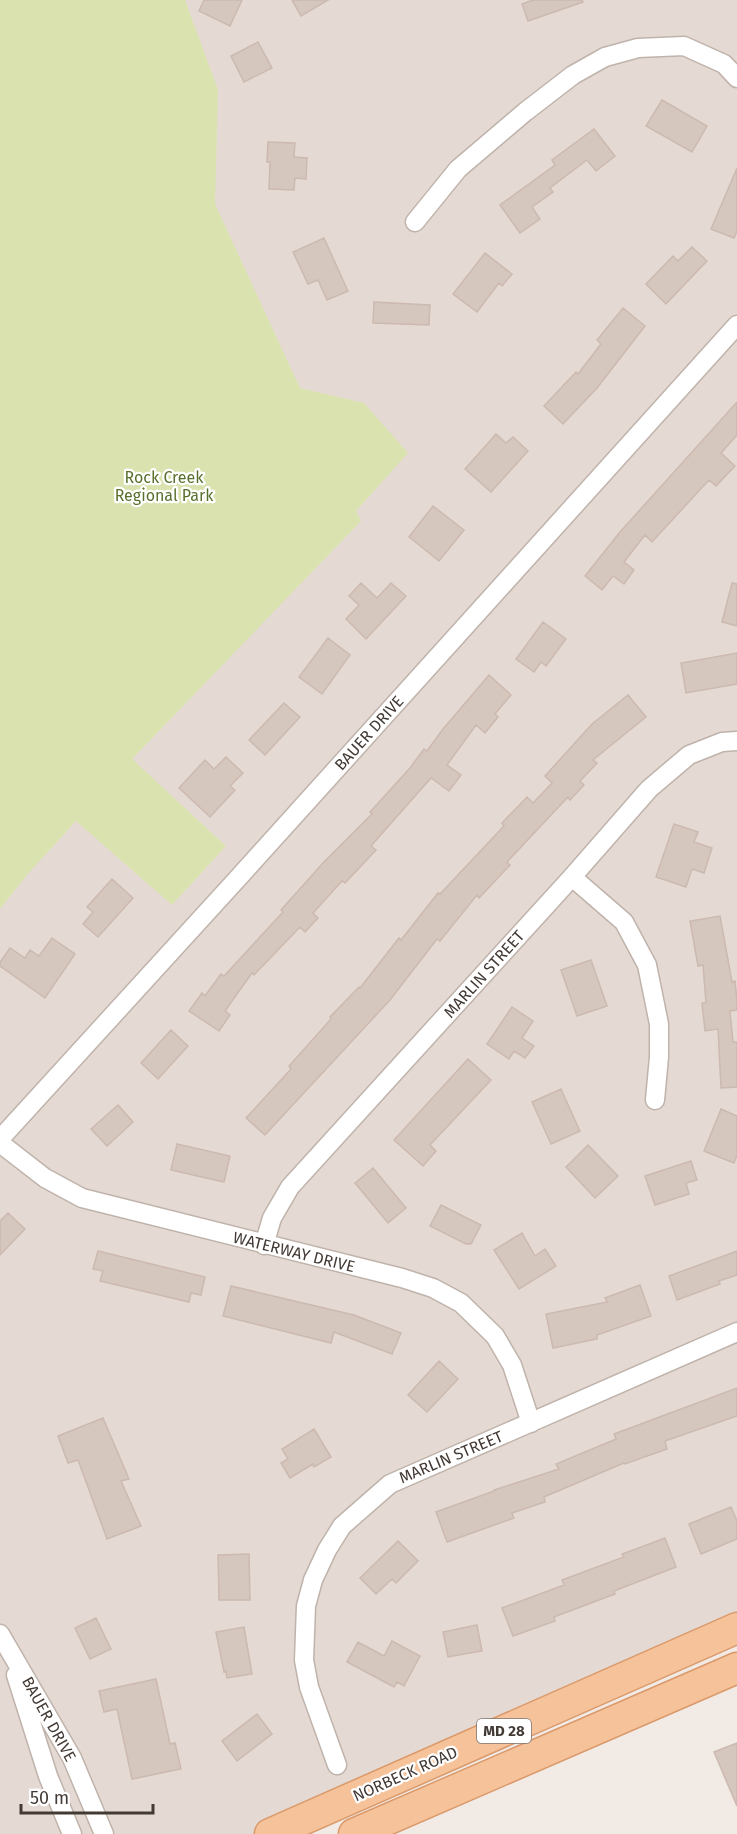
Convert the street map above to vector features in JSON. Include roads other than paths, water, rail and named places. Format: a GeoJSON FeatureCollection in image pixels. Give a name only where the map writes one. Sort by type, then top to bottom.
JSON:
{"type":"FeatureCollection","features":[{"type":"Feature","properties":{"kind":"main road","name":"NORBECK ROAD"},"geometry":{"type":"LineString","coordinates":[[270,1834],[737,1628]]}},
{"type":"Feature","properties":{"kind":"main road","name":"NORBECK ROAD"},"geometry":{"type":"LineString","coordinates":[[354,1834],[737,1668]]}},
{"type":"Feature","properties":{"kind":"main road"},"geometry":{"type":"LineString","coordinates":[[627,1676],[642,1709]]}},
{"type":"Feature","properties":{"kind":"street"},"geometry":{"type":"LineString","coordinates":[[415,222],[458,169],[573,75],[605,57],[638,48],[684,46],[724,64],[737,78]]}},
{"type":"Feature","properties":{"kind":"street","name":"BAUER DRIVE"},"geometry":{"type":"LineString","coordinates":[[0,1141],[737,325]]}},
{"type":"Feature","properties":{"kind":"street","name":"MARLIN STREET"},"geometry":{"type":"LineString","coordinates":[[264,1245],[272,1218],[290,1187],[649,789],[689,755],[722,742],[737,741]]}},
{"type":"Feature","properties":{"kind":"street"},"geometry":{"type":"LineString","coordinates":[[572,877],[624,922],[647,965],[659,1024],[655,1100]]}},
{"type":"Feature","properties":{"kind":"street","name":"WATERWAY DRIVE"},"geometry":{"type":"LineString","coordinates":[[0,1141],[45,1178],[82,1198],[434,1288],[461,1303],[495,1336],[512,1365],[531,1423]]}},
{"type":"Feature","properties":{"kind":"street","name":"MARLIN STREET"},"geometry":{"type":"LineString","coordinates":[[337,1765],[309,1687],[304,1660],[306,1606],[313,1580],[327,1550],[342,1526],[390,1484],[737,1332]]}},
{"type":"Feature","properties":{"kind":"street","name":"BAUER DRIVE"},"geometry":{"type":"LineString","coordinates":[[2,1636],[48,1774],[72,1834]]}},
{"type":"Feature","properties":{"kind":"street","name":"BAUER DRIVE"},"geometry":{"type":"LineString","coordinates":[[2,1636],[72,1758],[104,1834]]}},
{"type":"Feature","properties":{"kind":"park label","name":"Rock Creek Regional Park"},"geometry":{"type":"Point","coordinates":[164,486]}}]}
